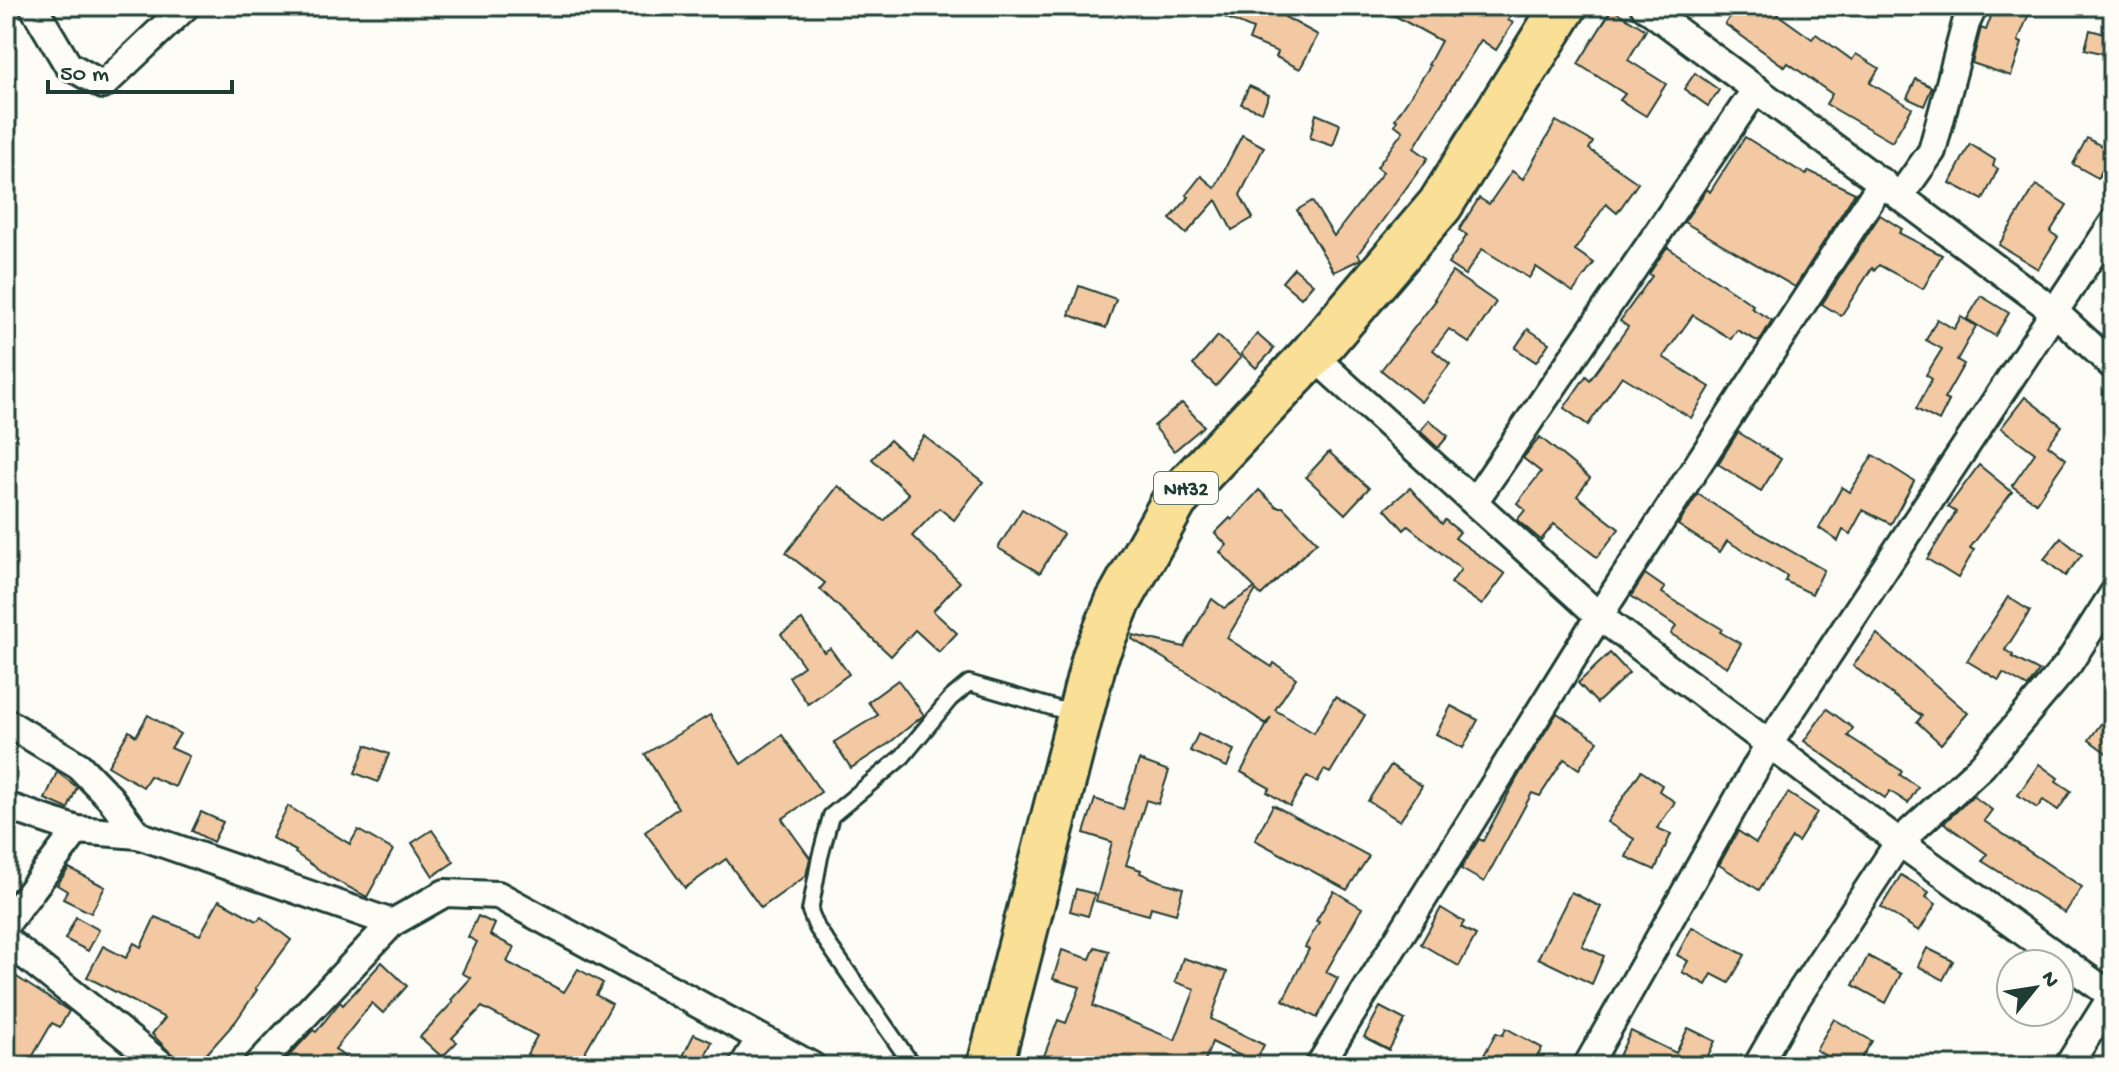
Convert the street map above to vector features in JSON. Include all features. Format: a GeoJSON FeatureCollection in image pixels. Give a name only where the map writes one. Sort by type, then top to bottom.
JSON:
{"type":"FeatureCollection","features":[{"type":"Feature","properties":{"kind":"highway","name":"NH32"},"geometry":{"type":"LineString","coordinates":[[990,1066],[1095,657],[1118,602],[1175,500],[1312,355],[1440,205],[1564,6]]}},
{"type":"Feature","properties":{"kind":"street"},"geometry":{"type":"LineString","coordinates":[[33,6],[68,65],[103,85],[186,6]]}},
{"type":"Feature","properties":{"kind":"street"},"geometry":{"type":"LineString","coordinates":[[1644,6],[2055,312],[2113,366]]}},
{"type":"Feature","properties":{"kind":"street"},"geometry":{"type":"LineString","coordinates":[[1319,1066],[1599,616],[1891,189],[1932,151],[1966,23],[1974,6]]}},
{"type":"Feature","properties":{"kind":"street"},"geometry":{"type":"LineString","coordinates":[[1474,502],[1756,89]]}},
{"type":"Feature","properties":{"kind":"street"},"geometry":{"type":"LineString","coordinates":[[1587,1066],[1769,744],[2113,223]]}},
{"type":"Feature","properties":{"kind":"street"},"geometry":{"type":"LineString","coordinates":[[1312,355],[1599,616],[1899,842],[2112,995],[2068,1066]]}},
{"type":"Feature","properties":{"kind":"street"},"geometry":{"type":"LineString","coordinates":[[1757,1066],[1794,1002],[1899,842],[1982,766],[2069,663],[2113,594]]}},
{"type":"Feature","properties":{"kind":"street"},"geometry":{"type":"LineString","coordinates":[[6,722],[79,766],[110,798],[138,835]]}},
{"type":"Feature","properties":{"kind":"street"},"geometry":{"type":"LineString","coordinates":[[6,806],[77,830],[138,835],[392,923]]}},
{"type":"Feature","properties":{"kind":"street"},"geometry":{"type":"LineString","coordinates":[[6,924],[77,830]]}},
{"type":"Feature","properties":{"kind":"street"},"geometry":{"type":"LineString","coordinates":[[257,1066],[392,923],[445,893],[498,895],[812,1066]]}},
{"type":"Feature","properties":{"kind":"street"},"geometry":{"type":"LineString","coordinates":[[6,940],[163,1066]]}},
{"type":"Feature","properties":{"kind":"street"},"geometry":{"type":"LineString","coordinates":[[743,1066],[760,1039]]}},
{"type":"Feature","properties":{"kind":"lane"},"geometry":{"type":"LineString","coordinates":[[913,1066],[817,928],[810,911],[831,816],[903,756],[950,699],[969,683],[1079,716]]}},
{"type":"Feature","properties":{"kind":"building"},"geometry":{"type":"Polygon","coordinates":[[[1199,6],[1273,6],[1287,12],[1285,17],[1318,35],[1300,69],[1276,57],[1278,52],[1249,40],[1253,29],[1199,6]]]}},
{"type":"Feature","properties":{"kind":"building"},"geometry":{"type":"Polygon","coordinates":[[[1377,6],[1421,6],[1439,16],[1441,11],[1451,17],[1458,6],[1517,6],[1508,20],[1513,23],[1496,50],[1481,40],[1414,148],[1428,158],[1358,254],[1361,259],[1334,272],[1297,210],[1312,201],[1334,236],[1383,172],[1377,167],[1403,131],[1395,125],[1395,119],[1430,66],[1441,41],[1377,6]]]}},
{"type":"Feature","properties":{"kind":"building"},"geometry":{"type":"Polygon","coordinates":[[[1737,6],[1766,6],[1812,39],[1816,34],[1852,60],[1856,54],[1879,68],[1870,83],[1912,108],[1892,142],[1826,104],[1832,94],[1788,63],[1785,67],[1725,24],[1737,6]]]}},
{"type":"Feature","properties":{"kind":"building"},"geometry":{"type":"Polygon","coordinates":[[[1995,6],[2032,6],[2018,41],[2022,43],[2011,76],[1972,63],[1981,28],[1986,30],[1995,6]]]}},
{"type":"Feature","properties":{"kind":"building"},"geometry":{"type":"Polygon","coordinates":[[[1612,9],[1646,30],[1628,60],[1666,84],[1646,116],[1620,100],[1625,94],[1578,64],[1612,9]]]}},
{"type":"Feature","properties":{"kind":"building"},"geometry":{"type":"Polygon","coordinates":[[[2090,30],[2113,36],[2113,56],[2085,49],[2090,30]]]}},
{"type":"Feature","properties":{"kind":"building"},"geometry":{"type":"Polygon","coordinates":[[[1695,73],[1719,90],[1708,106],[1684,89],[1695,73]]]}},
{"type":"Feature","properties":{"kind":"building"},"geometry":{"type":"Polygon","coordinates":[[[1916,79],[1932,87],[1924,106],[1907,98],[1916,79]]]}},
{"type":"Feature","properties":{"kind":"building"},"geometry":{"type":"Polygon","coordinates":[[[1249,86],[1269,95],[1262,112],[1241,104],[1249,86]]]}},
{"type":"Feature","properties":{"kind":"building"},"geometry":{"type":"Polygon","coordinates":[[[1316,114],[1340,124],[1333,146],[1310,138],[1316,114]]]}},
{"type":"Feature","properties":{"kind":"building"},"geometry":{"type":"Polygon","coordinates":[[[1556,121],[1593,142],[1589,149],[1638,183],[1617,213],[1606,204],[1575,250],[1594,263],[1573,292],[1536,267],[1529,278],[1482,249],[1465,275],[1448,264],[1467,235],[1459,230],[1479,198],[1489,204],[1512,171],[1523,179],[1556,121]]]}},
{"type":"Feature","properties":{"kind":"building"},"geometry":{"type":"Polygon","coordinates":[[[1242,135],[1264,147],[1240,195],[1253,218],[1232,230],[1216,200],[1186,234],[1170,219],[1189,197],[1186,195],[1201,176],[1215,188],[1242,135]]]}},
{"type":"Feature","properties":{"kind":"building"},"geometry":{"type":"Polygon","coordinates":[[[1745,137],[1806,175],[1809,171],[1855,193],[1795,287],[1684,222],[1707,189],[1710,192],[1745,137]]]}},
{"type":"Feature","properties":{"kind":"building"},"geometry":{"type":"Polygon","coordinates":[[[2087,138],[2112,152],[2098,178],[2073,164],[2087,138]]]}},
{"type":"Feature","properties":{"kind":"building"},"geometry":{"type":"Polygon","coordinates":[[[1970,144],[1995,160],[1993,166],[1998,169],[1983,200],[1950,183],[1970,144]]]}},
{"type":"Feature","properties":{"kind":"building"},"geometry":{"type":"Polygon","coordinates":[[[2036,185],[2067,205],[2050,232],[2058,237],[2038,269],[1999,245],[2036,185]]]}},
{"type":"Feature","properties":{"kind":"building"},"geometry":{"type":"Polygon","coordinates":[[[1880,215],[1902,229],[1899,233],[1942,255],[1923,289],[1879,265],[1875,270],[1872,268],[1841,316],[1822,304],[1880,215]]]}},
{"type":"Feature","properties":{"kind":"building"},"geometry":{"type":"Polygon","coordinates":[[[1667,247],[1772,320],[1759,342],[1737,330],[1731,339],[1693,315],[1663,357],[1710,387],[1691,418],[1622,376],[1588,425],[1564,408],[1586,376],[1590,380],[1628,327],[1620,321],[1652,276],[1649,274],[1667,247]]]}},
{"type":"Feature","properties":{"kind":"building"},"geometry":{"type":"Polygon","coordinates":[[[1294,268],[1313,284],[1301,298],[1282,282],[1294,268]]]}},
{"type":"Feature","properties":{"kind":"building"},"geometry":{"type":"Polygon","coordinates":[[[1452,272],[1496,302],[1469,343],[1449,329],[1433,350],[1450,364],[1421,402],[1381,370],[1436,300],[1452,272]]]}},
{"type":"Feature","properties":{"kind":"building"},"geometry":{"type":"Polygon","coordinates":[[[1079,286],[1116,299],[1106,328],[1069,315],[1079,286]]]}},
{"type":"Feature","properties":{"kind":"building"},"geometry":{"type":"Polygon","coordinates":[[[1981,296],[2009,313],[1995,336],[1967,319],[1981,296]]]}},
{"type":"Feature","properties":{"kind":"building"},"geometry":{"type":"Polygon","coordinates":[[[1961,317],[1976,326],[1957,360],[1964,364],[1944,399],[1949,401],[1939,421],[1916,409],[1932,379],[1926,375],[1942,349],[1926,340],[1937,319],[1954,329],[1961,317]]]}},
{"type":"Feature","properties":{"kind":"building"},"geometry":{"type":"Polygon","coordinates":[[[1528,329],[1549,343],[1536,362],[1515,348],[1528,329]]]}},
{"type":"Feature","properties":{"kind":"building"},"geometry":{"type":"Polygon","coordinates":[[[1257,334],[1274,349],[1256,368],[1241,354],[1257,334]]]}},
{"type":"Feature","properties":{"kind":"building"},"geometry":{"type":"Polygon","coordinates":[[[1218,336],[1241,357],[1216,386],[1193,365],[1218,336]]]}},
{"type":"Feature","properties":{"kind":"building"},"geometry":{"type":"Polygon","coordinates":[[[2025,397],[2062,426],[2048,445],[2066,459],[2036,503],[2012,486],[2035,453],[2001,428],[2025,397]]]}},
{"type":"Feature","properties":{"kind":"building"},"geometry":{"type":"Polygon","coordinates":[[[1182,403],[1204,426],[1174,451],[1154,426],[1182,403]]]}},
{"type":"Feature","properties":{"kind":"building"},"geometry":{"type":"Polygon","coordinates":[[[1429,420],[1448,436],[1438,448],[1420,431],[1429,420]]]}},
{"type":"Feature","properties":{"kind":"building"},"geometry":{"type":"Polygon","coordinates":[[[1738,432],[1781,459],[1761,491],[1718,464],[1738,432]]]}},
{"type":"Feature","properties":{"kind":"building"},"geometry":{"type":"Polygon","coordinates":[[[924,436],[983,482],[954,520],[939,508],[912,536],[960,582],[933,611],[957,633],[939,652],[915,630],[891,656],[820,589],[825,583],[786,553],[838,486],[884,521],[909,494],[872,459],[890,440],[908,457],[924,436]]]}},
{"type":"Feature","properties":{"kind":"building"},"geometry":{"type":"Polygon","coordinates":[[[1540,437],[1590,478],[1577,496],[1619,529],[1597,557],[1554,524],[1541,540],[1517,520],[1525,510],[1517,503],[1541,472],[1523,458],[1540,437]]]}},
{"type":"Feature","properties":{"kind":"building"},"geometry":{"type":"Polygon","coordinates":[[[1329,452],[1369,488],[1345,514],[1306,477],[1329,452]]]}},
{"type":"Feature","properties":{"kind":"building"},"geometry":{"type":"Polygon","coordinates":[[[1873,455],[1914,481],[1891,524],[1863,510],[1850,534],[1843,530],[1838,541],[1819,528],[1842,487],[1850,492],[1873,455]]]}},
{"type":"Feature","properties":{"kind":"building"},"geometry":{"type":"Polygon","coordinates":[[[1979,465],[2012,492],[1970,548],[1974,550],[1958,578],[1927,559],[1956,512],[1948,507],[1979,465]]]}},
{"type":"Feature","properties":{"kind":"building"},"geometry":{"type":"Polygon","coordinates":[[[1410,488],[1442,524],[1445,520],[1460,532],[1455,538],[1505,574],[1482,605],[1451,583],[1461,569],[1408,526],[1404,530],[1385,509],[1410,488]]]}},
{"type":"Feature","properties":{"kind":"building"},"geometry":{"type":"Polygon","coordinates":[[[1259,490],[1277,507],[1283,507],[1317,542],[1261,595],[1256,590],[1227,638],[1272,667],[1274,663],[1296,678],[1275,710],[1314,733],[1335,697],[1365,715],[1330,773],[1324,770],[1317,782],[1307,776],[1290,806],[1267,792],[1270,788],[1241,772],[1271,717],[1266,724],[1132,639],[1133,635],[1184,647],[1212,599],[1224,608],[1255,588],[1220,552],[1227,545],[1215,533],[1230,518],[1232,520],[1259,490]]]}},
{"type":"Feature","properties":{"kind":"building"},"geometry":{"type":"Polygon","coordinates":[[[1698,494],[1824,570],[1812,594],[1785,581],[1787,576],[1727,541],[1720,552],[1678,525],[1698,494]]]}},
{"type":"Feature","properties":{"kind":"building"},"geometry":{"type":"Polygon","coordinates":[[[1022,509],[1063,534],[1040,573],[998,548],[1022,509]]]}},
{"type":"Feature","properties":{"kind":"building"},"geometry":{"type":"Polygon","coordinates":[[[2061,538],[2082,555],[2065,576],[2044,559],[2061,538]]]}},
{"type":"Feature","properties":{"kind":"building"},"geometry":{"type":"Polygon","coordinates":[[[1645,574],[1665,588],[1662,593],[1741,644],[1727,667],[1671,634],[1676,626],[1631,596],[1645,574]]]}},
{"type":"Feature","properties":{"kind":"building"},"geometry":{"type":"Polygon","coordinates":[[[2008,597],[2030,611],[2005,650],[2039,671],[2028,687],[2003,673],[1999,680],[1967,661],[2008,597]]]}},
{"type":"Feature","properties":{"kind":"building"},"geometry":{"type":"Polygon","coordinates":[[[802,620],[824,652],[830,648],[849,674],[808,704],[789,677],[804,666],[781,634],[802,620]]]}},
{"type":"Feature","properties":{"kind":"building"},"geometry":{"type":"Polygon","coordinates":[[[1877,634],[1968,713],[1941,744],[1917,722],[1922,716],[1853,666],[1877,634]]]}},
{"type":"Feature","properties":{"kind":"building"},"geometry":{"type":"Polygon","coordinates":[[[1610,653],[1629,673],[1597,703],[1578,683],[1610,653]]]}},
{"type":"Feature","properties":{"kind":"building"},"geometry":{"type":"Polygon","coordinates":[[[898,680],[924,715],[851,768],[834,742],[878,715],[868,702],[898,680]]]}},
{"type":"Feature","properties":{"kind":"building"},"geometry":{"type":"Polygon","coordinates":[[[1451,706],[1478,720],[1463,748],[1436,734],[1451,706]]]}},
{"type":"Feature","properties":{"kind":"building"},"geometry":{"type":"Polygon","coordinates":[[[2113,707],[2113,758],[2089,740],[2113,707]]]}},
{"type":"Feature","properties":{"kind":"building"},"geometry":{"type":"Polygon","coordinates":[[[1827,709],[1853,728],[1848,736],[1902,771],[1900,775],[1918,787],[1908,803],[1890,791],[1885,798],[1804,741],[1827,709]]]}},
{"type":"Feature","properties":{"kind":"building"},"geometry":{"type":"Polygon","coordinates":[[[1557,713],[1598,741],[1579,769],[1564,759],[1540,796],[1532,793],[1484,882],[1461,869],[1479,839],[1483,841],[1557,713]]]}},
{"type":"Feature","properties":{"kind":"building"},"geometry":{"type":"Polygon","coordinates":[[[148,715],[180,734],[171,748],[189,756],[175,787],[150,776],[143,787],[108,766],[129,731],[136,736],[148,715]]]}},
{"type":"Feature","properties":{"kind":"building"},"geometry":{"type":"Polygon","coordinates":[[[710,715],[741,764],[782,735],[821,792],[782,819],[810,858],[806,876],[761,908],[726,859],[685,888],[645,832],[678,808],[645,754],[710,715]]]}},
{"type":"Feature","properties":{"kind":"building"},"geometry":{"type":"Polygon","coordinates":[[[1198,734],[1234,750],[1227,767],[1190,751],[1198,734]]]}},
{"type":"Feature","properties":{"kind":"building"},"geometry":{"type":"Polygon","coordinates":[[[366,745],[389,754],[378,782],[355,773],[366,745]]]}},
{"type":"Feature","properties":{"kind":"building"},"geometry":{"type":"Polygon","coordinates":[[[1139,760],[1169,771],[1158,804],[1146,800],[1126,865],[1159,881],[1183,888],[1176,914],[1151,907],[1149,915],[1096,901],[1112,842],[1084,833],[1095,799],[1123,809],[1139,760]]]}},
{"type":"Feature","properties":{"kind":"building"},"geometry":{"type":"Polygon","coordinates":[[[2039,764],[2071,791],[2058,810],[2043,800],[2037,808],[2018,795],[2039,764]]]}},
{"type":"Feature","properties":{"kind":"building"},"geometry":{"type":"Polygon","coordinates":[[[1391,765],[1422,786],[1400,821],[1368,801],[1391,765]]]}},
{"type":"Feature","properties":{"kind":"building"},"geometry":{"type":"Polygon","coordinates":[[[1641,771],[1662,785],[1659,791],[1675,802],[1657,828],[1671,834],[1655,870],[1626,857],[1634,839],[1607,822],[1641,771]]]}},
{"type":"Feature","properties":{"kind":"building"},"geometry":{"type":"Polygon","coordinates":[[[57,772],[77,787],[68,809],[45,799],[57,772]]]}},
{"type":"Feature","properties":{"kind":"building"},"geometry":{"type":"Polygon","coordinates":[[[1788,793],[1817,812],[1798,842],[1792,838],[1759,890],[1719,865],[1738,831],[1756,843],[1788,793]]]}},
{"type":"Feature","properties":{"kind":"building"},"geometry":{"type":"Polygon","coordinates":[[[1973,796],[1992,810],[1984,821],[2082,887],[2065,913],[1982,861],[1987,854],[1944,823],[1973,796]]]}},
{"type":"Feature","properties":{"kind":"building"},"geometry":{"type":"Polygon","coordinates":[[[1273,805],[1369,856],[1347,890],[1255,840],[1273,805]]]}},
{"type":"Feature","properties":{"kind":"building"},"geometry":{"type":"Polygon","coordinates":[[[288,806],[350,844],[358,830],[393,850],[367,897],[331,878],[296,851],[272,838],[288,806]]]}},
{"type":"Feature","properties":{"kind":"building"},"geometry":{"type":"Polygon","coordinates":[[[201,812],[223,822],[213,842],[192,831],[201,812]]]}},
{"type":"Feature","properties":{"kind":"building"},"geometry":{"type":"Polygon","coordinates":[[[432,830],[454,862],[433,876],[412,843],[432,830]]]}},
{"type":"Feature","properties":{"kind":"building"},"geometry":{"type":"Polygon","coordinates":[[[69,868],[105,887],[91,913],[63,899],[67,891],[57,885],[69,868]]]}},
{"type":"Feature","properties":{"kind":"building"},"geometry":{"type":"Polygon","coordinates":[[[1901,875],[1929,892],[1926,897],[1936,904],[1919,931],[1881,907],[1901,875]]]}},
{"type":"Feature","properties":{"kind":"building"},"geometry":{"type":"Polygon","coordinates":[[[1076,889],[1095,894],[1088,916],[1070,911],[1076,889]]]}},
{"type":"Feature","properties":{"kind":"building"},"geometry":{"type":"Polygon","coordinates":[[[1334,891],[1362,908],[1326,972],[1338,978],[1317,1018],[1283,1000],[1309,949],[1305,947],[1319,922],[1316,921],[1334,891]]]}},
{"type":"Feature","properties":{"kind":"building"},"geometry":{"type":"Polygon","coordinates":[[[1571,892],[1601,907],[1582,946],[1604,956],[1592,984],[1538,958],[1571,892]]]}},
{"type":"Feature","properties":{"kind":"building"},"geometry":{"type":"Polygon","coordinates":[[[219,900],[257,921],[261,917],[291,940],[236,1021],[196,1066],[183,1066],[152,1034],[165,1018],[87,977],[103,946],[126,958],[134,943],[141,947],[155,917],[200,935],[219,900]]]}},
{"type":"Feature","properties":{"kind":"building"},"geometry":{"type":"Polygon","coordinates":[[[1441,908],[1464,922],[1461,927],[1476,935],[1459,966],[1421,944],[1441,908]]]}},
{"type":"Feature","properties":{"kind":"building"},"geometry":{"type":"Polygon","coordinates":[[[478,916],[495,924],[490,935],[514,947],[507,962],[564,992],[578,969],[603,983],[596,995],[612,1004],[577,1066],[548,1066],[527,1054],[537,1036],[482,1007],[452,1038],[457,1042],[442,1057],[420,1037],[471,978],[462,973],[477,942],[468,937],[478,916]]]}},
{"type":"Feature","properties":{"kind":"building"},"geometry":{"type":"Polygon","coordinates":[[[76,917],[99,930],[88,951],[65,939],[76,917]]]}},
{"type":"Feature","properties":{"kind":"building"},"geometry":{"type":"Polygon","coordinates":[[[1692,927],[1745,955],[1729,983],[1712,974],[1706,985],[1682,972],[1688,961],[1677,955],[1692,927]]]}},
{"type":"Feature","properties":{"kind":"building"},"geometry":{"type":"Polygon","coordinates":[[[1095,947],[1109,951],[1093,1006],[1175,1040],[1195,989],[1175,982],[1183,958],[1227,972],[1211,1019],[1264,1045],[1255,1063],[1212,1042],[1203,1066],[1040,1066],[1058,1020],[1066,1023],[1080,987],[1053,979],[1062,950],[1090,959],[1095,947]]]}},
{"type":"Feature","properties":{"kind":"building"},"geometry":{"type":"Polygon","coordinates":[[[1927,948],[1953,961],[1943,980],[1918,966],[1927,948]]]}},
{"type":"Feature","properties":{"kind":"building"},"geometry":{"type":"Polygon","coordinates":[[[1868,956],[1901,974],[1886,1003],[1853,985],[1868,956]]]}},
{"type":"Feature","properties":{"kind":"building"},"geometry":{"type":"Polygon","coordinates":[[[382,962],[407,986],[383,1013],[372,1003],[335,1049],[355,1066],[297,1066],[287,1058],[313,1030],[316,1032],[340,1002],[343,1005],[382,962]]]}},
{"type":"Feature","properties":{"kind":"building"},"geometry":{"type":"Polygon","coordinates":[[[6,970],[69,1011],[60,1027],[52,1023],[27,1066],[6,1066],[6,1040],[17,1021],[6,1015],[6,970]]]}},
{"type":"Feature","properties":{"kind":"building"},"geometry":{"type":"Polygon","coordinates":[[[1380,1007],[1405,1020],[1389,1050],[1364,1037],[1380,1007]]]}},
{"type":"Feature","properties":{"kind":"building"},"geometry":{"type":"Polygon","coordinates":[[[1834,1019],[1872,1041],[1857,1066],[1843,1066],[1816,1050],[1834,1019]]]}},
{"type":"Feature","properties":{"kind":"building"},"geometry":{"type":"Polygon","coordinates":[[[1506,1028],[1542,1048],[1532,1066],[1478,1066],[1496,1033],[1503,1035],[1506,1028]]]}},
{"type":"Feature","properties":{"kind":"building"},"geometry":{"type":"Polygon","coordinates":[[[1688,1028],[1715,1041],[1703,1066],[1614,1066],[1631,1031],[1676,1053],[1688,1028]]]}},
{"type":"Feature","properties":{"kind":"building"},"geometry":{"type":"Polygon","coordinates":[[[694,1034],[712,1042],[700,1066],[678,1066],[694,1034]]]}}]}
